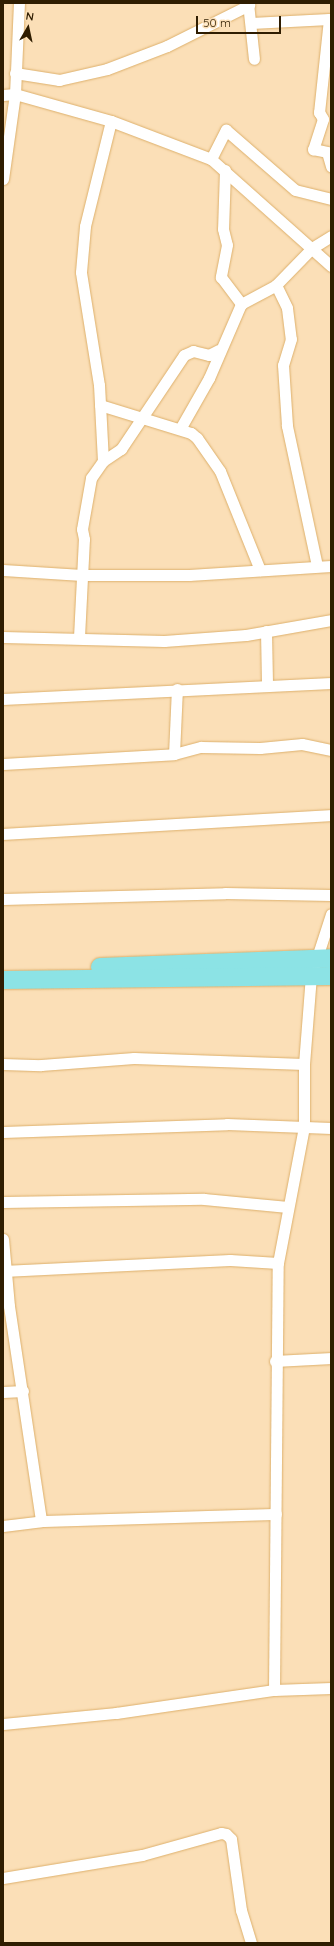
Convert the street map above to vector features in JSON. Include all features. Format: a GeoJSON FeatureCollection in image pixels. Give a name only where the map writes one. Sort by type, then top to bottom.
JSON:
{"type":"FeatureCollection","features":[{"type":"Feature","properties":{"kind":"main road"},"geometry":{"type":"LineString","coordinates":[[3,969],[323,958]]}},
{"type":"Feature","properties":{"kind":"main road"},"geometry":{"type":"LineString","coordinates":[[3,980],[331,976]]}},
{"type":"Feature","properties":{"kind":"street"},"geometry":{"type":"LineString","coordinates":[[3,179],[15,94],[19,3]]}},
{"type":"Feature","properties":{"kind":"street"},"geometry":{"type":"LineString","coordinates":[[15,73],[59,80],[107,70],[167,46],[249,4],[254,59]]}},
{"type":"Feature","properties":{"kind":"street"},"geometry":{"type":"LineString","coordinates":[[251,23],[329,19],[319,112],[323,119],[313,148],[327,152],[331,166]]}},
{"type":"Feature","properties":{"kind":"street"},"geometry":{"type":"LineString","coordinates":[[3,95],[15,94],[111,121],[211,160],[225,170],[331,266]]}},
{"type":"Feature","properties":{"kind":"street"},"geometry":{"type":"LineString","coordinates":[[102,461],[100,404],[81,272],[85,226],[111,121]]}},
{"type":"Feature","properties":{"kind":"street"},"geometry":{"type":"LineString","coordinates":[[211,160],[226,130],[295,190],[331,199]]}},
{"type":"Feature","properties":{"kind":"street"},"geometry":{"type":"LineString","coordinates":[[225,170],[223,229],[227,245],[221,277],[241,304]]}},
{"type":"Feature","properties":{"kind":"street"},"geometry":{"type":"LineString","coordinates":[[180,429],[209,378],[219,350],[241,304],[276,285],[312,248],[331,236]]}},
{"type":"Feature","properties":{"kind":"street"},"geometry":{"type":"LineString","coordinates":[[276,285],[287,308],[291,339],[283,365],[287,426],[317,566]]}},
{"type":"Feature","properties":{"kind":"street"},"geometry":{"type":"LineString","coordinates":[[79,637],[85,502],[91,478],[102,461],[121,449],[144,418],[184,355],[193,351],[209,355],[219,350]]}},
{"type":"Feature","properties":{"kind":"street"},"geometry":{"type":"LineString","coordinates":[[100,404],[180,429],[197,438],[220,470],[260,570]]}},
{"type":"Feature","properties":{"kind":"street"},"geometry":{"type":"LineString","coordinates":[[3,570],[82,575],[189,575],[331,566]]}},
{"type":"Feature","properties":{"kind":"street"},"geometry":{"type":"LineString","coordinates":[[3,637],[79,637],[164,641],[266,631],[331,620]]}},
{"type":"Feature","properties":{"kind":"street"},"geometry":{"type":"LineString","coordinates":[[266,631],[267,685]]}},
{"type":"Feature","properties":{"kind":"street"},"geometry":{"type":"LineString","coordinates":[[3,699],[177,689],[331,683]]}},
{"type":"Feature","properties":{"kind":"street"},"geometry":{"type":"LineString","coordinates":[[174,754],[177,689]]}},
{"type":"Feature","properties":{"kind":"street"},"geometry":{"type":"LineString","coordinates":[[3,764],[174,754],[201,746],[260,748],[285,744],[312,745],[331,750]]}},
{"type":"Feature","properties":{"kind":"street"},"geometry":{"type":"LineString","coordinates":[[3,834],[331,815]]}},
{"type":"Feature","properties":{"kind":"street"},"geometry":{"type":"LineString","coordinates":[[3,899],[225,893],[331,895]]}},
{"type":"Feature","properties":{"kind":"street"},"geometry":{"type":"LineString","coordinates":[[274,1690],[276,1514],[275,1361],[278,1263],[304,1127],[304,1064],[311,976],[323,958],[331,914]]}},
{"type":"Feature","properties":{"kind":"street"},"geometry":{"type":"LineString","coordinates":[[3,1064],[41,1065],[134,1058],[304,1064]]}},
{"type":"Feature","properties":{"kind":"street"},"geometry":{"type":"LineString","coordinates":[[3,1132],[227,1124],[331,1128]]}},
{"type":"Feature","properties":{"kind":"street"},"geometry":{"type":"LineString","coordinates":[[3,1202],[204,1199],[288,1208]]}},
{"type":"Feature","properties":{"kind":"street"},"geometry":{"type":"LineString","coordinates":[[3,1239],[4,1271],[23,1391],[41,1521]]}},
{"type":"Feature","properties":{"kind":"street"},"geometry":{"type":"LineString","coordinates":[[4,1271],[230,1260],[278,1263]]}},
{"type":"Feature","properties":{"kind":"street"},"geometry":{"type":"LineString","coordinates":[[275,1361],[331,1358]]}},
{"type":"Feature","properties":{"kind":"street"},"geometry":{"type":"LineString","coordinates":[[3,1392],[23,1391]]}},
{"type":"Feature","properties":{"kind":"street"},"geometry":{"type":"LineString","coordinates":[[3,1526],[41,1521],[276,1514]]}},
{"type":"Feature","properties":{"kind":"street"},"geometry":{"type":"LineString","coordinates":[[3,1724],[123,1712],[274,1690],[331,1688]]}},
{"type":"Feature","properties":{"kind":"street"},"geometry":{"type":"LineString","coordinates":[[3,1878],[142,1855],[221,1833],[226,1834],[231,1838],[241,1910],[251,1943]]}}]}
